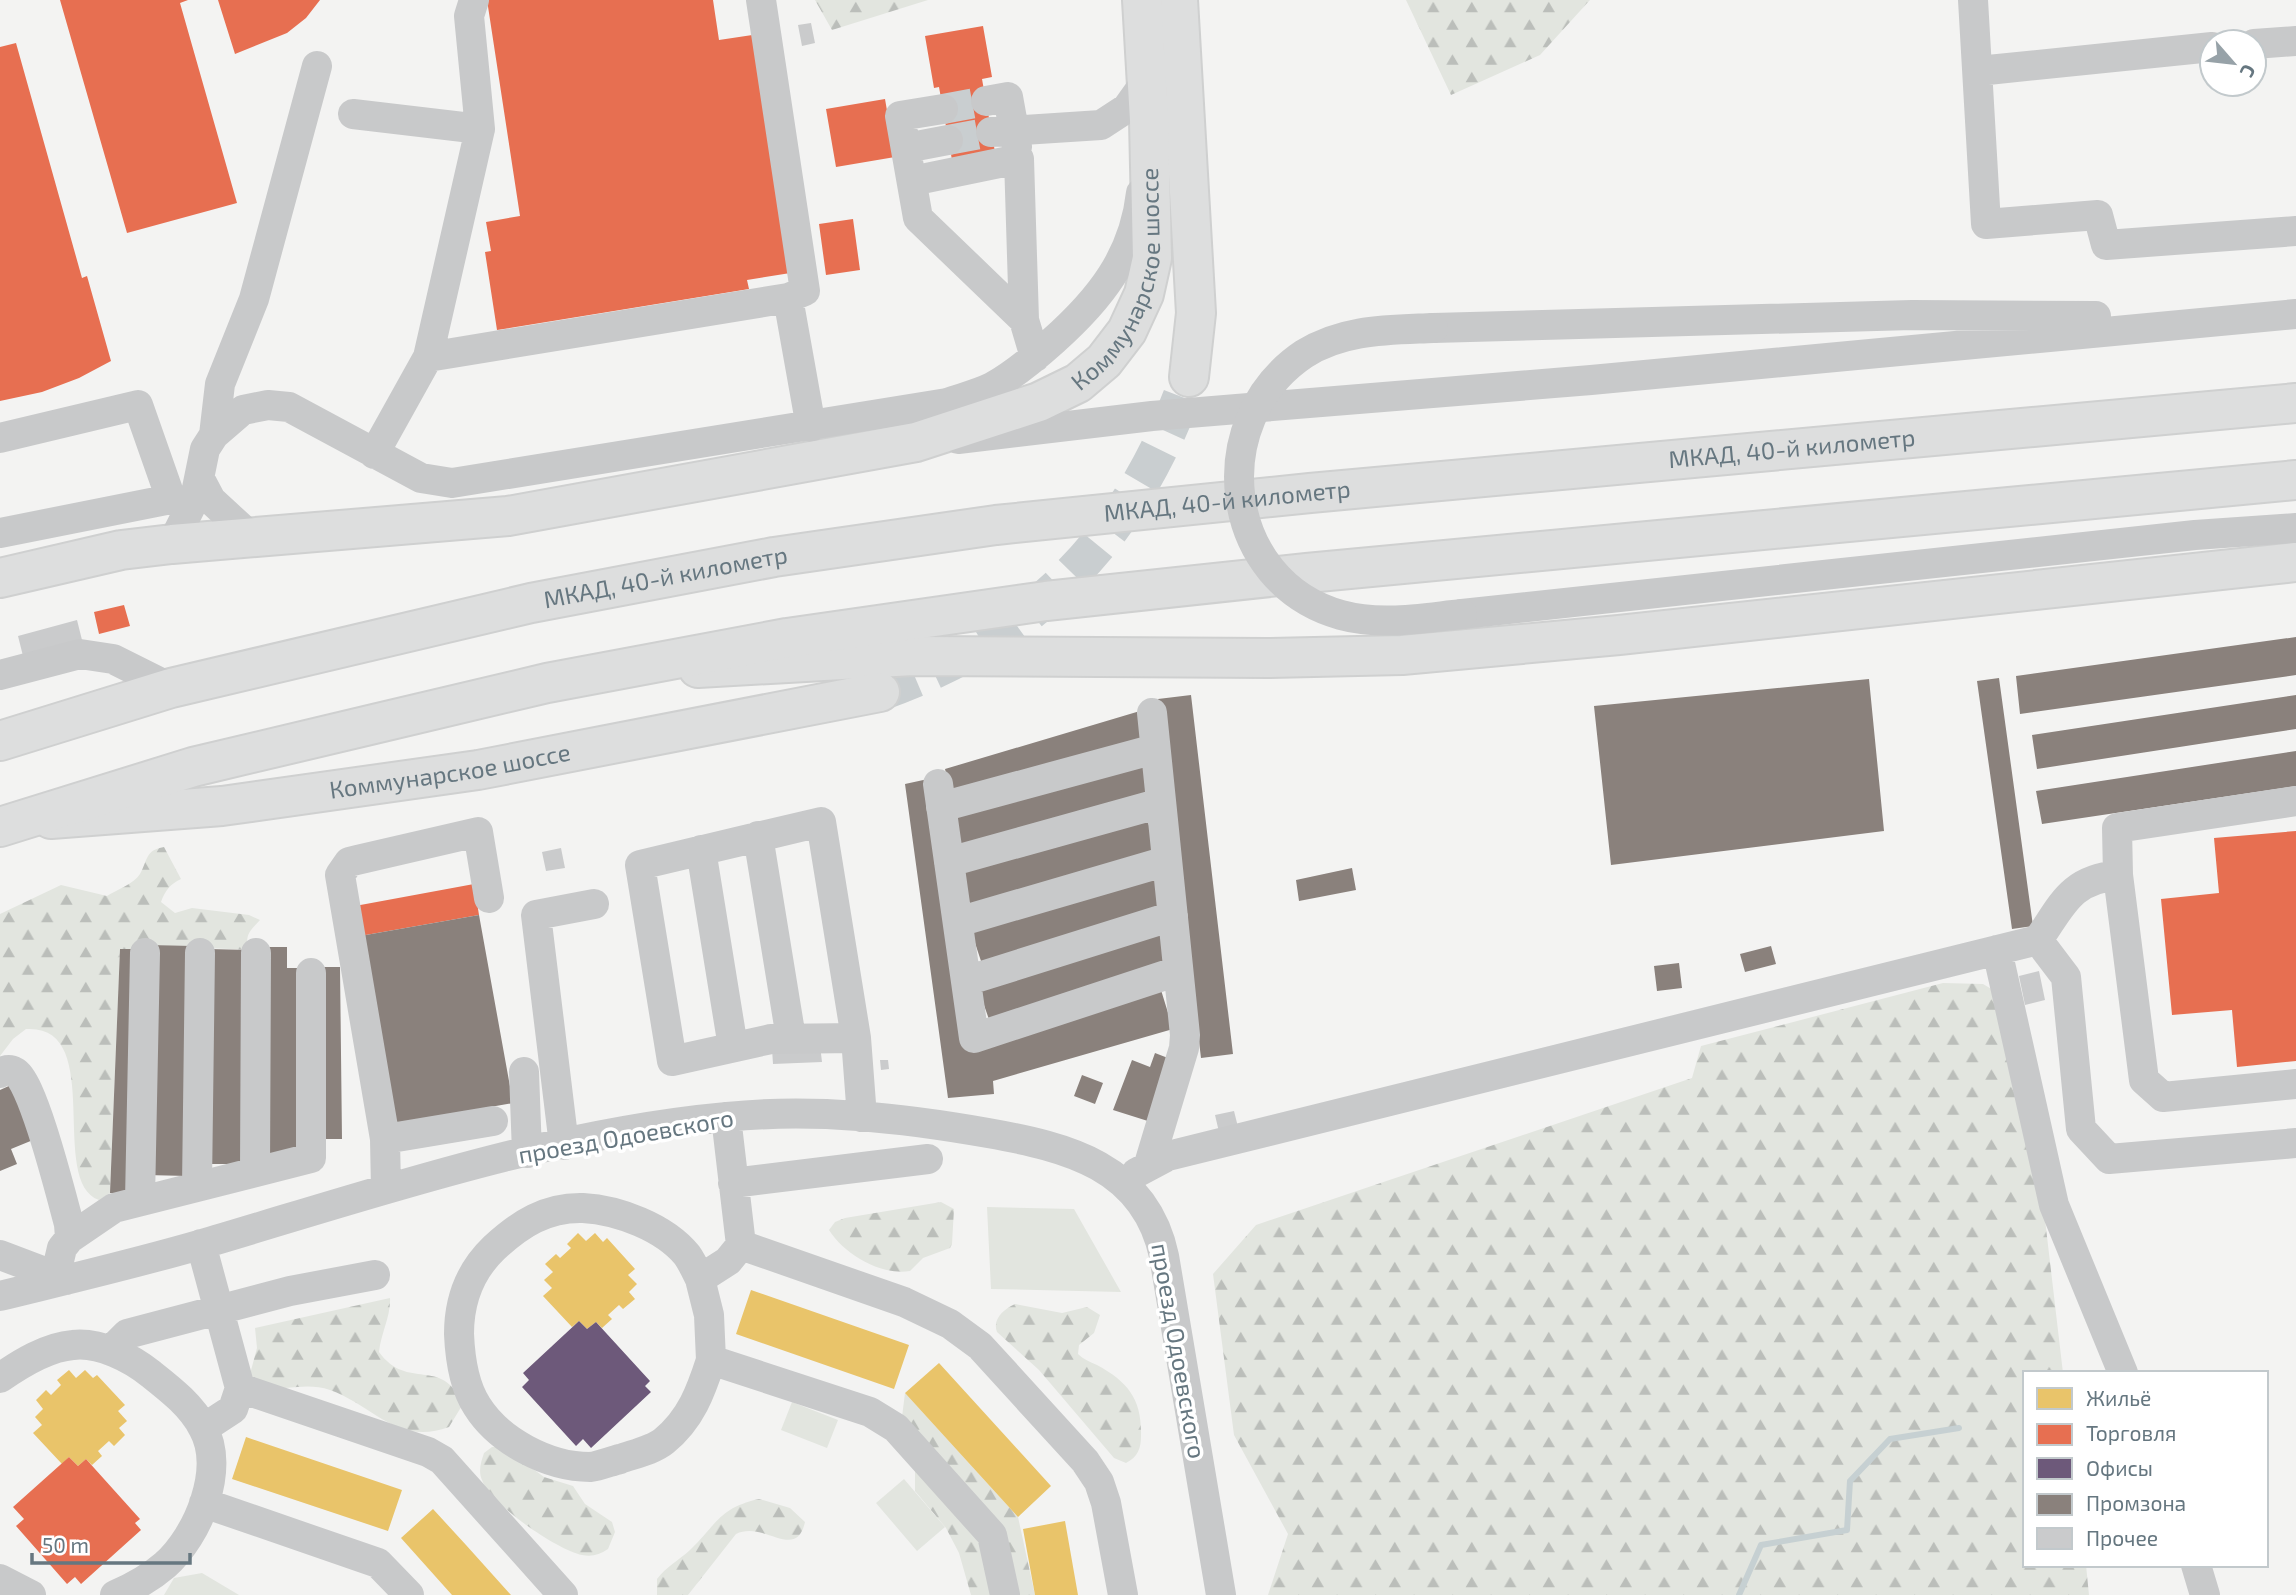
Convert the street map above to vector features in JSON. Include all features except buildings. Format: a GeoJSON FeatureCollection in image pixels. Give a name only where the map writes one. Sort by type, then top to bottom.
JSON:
{"type":"FeatureCollection","features":[{"type":"Feature","properties":{"kind":"main road","name":"Коммунарское шоссе"},"geometry":{"type":"LineString","coordinates":[[0,578],[121,550],[250,536],[508,516],[916,442],[1039,402],[1078,383],[1104,361],[1127,331],[1144,294],[1152,258],[1149,120],[1142,0]]}},
{"type":"Feature","properties":{"kind":"main road","name":"Коммунарское шоссе"},"geometry":{"type":"LineString","coordinates":[[1178,0],[1196,313],[1189,377]]}},
{"type":"Feature","properties":{"kind":"main road","name":"МКАД, 40-й километр"},"geometry":{"type":"LineString","coordinates":[[0,741],[171,688],[531,603],[774,557],[996,525],[1310,493],[2296,403]]}},
{"type":"Feature","properties":{"kind":"main road"},"geometry":{"type":"LineString","coordinates":[[9,824],[193,767],[588,676],[788,638],[1046,601],[1307,573],[2296,480]]}},
{"type":"Feature","properties":{"kind":"main road"},"geometry":{"type":"LineString","coordinates":[[588,676],[913,656],[1267,658],[1402,655],[1619,635],[2296,562]]}},
{"type":"Feature","properties":{"kind":"main road","name":"Коммунарское шоссе"},"geometry":{"type":"LineString","coordinates":[[9,824],[222,806],[454,774],[607,747],[880,692]]}},
{"type":"Feature","properties":{"kind":"street"},"geometry":{"type":"LineString","coordinates":[[374,454],[428,357],[480,129],[469,16],[474,0]]}},
{"type":"Feature","properties":{"kind":"street"},"geometry":{"type":"LineString","coordinates":[[428,357],[788,298],[806,291],[761,0]]}},
{"type":"Feature","properties":{"kind":"street"},"geometry":{"type":"LineString","coordinates":[[1973,0],[1986,223],[2098,215],[2106,245],[2296,231]]}},
{"type":"Feature","properties":{"kind":"street"},"geometry":{"type":"LineString","coordinates":[[2268,43],[2296,41]]}},
{"type":"Feature","properties":{"kind":"street"},"geometry":{"type":"LineString","coordinates":[[1978,71],[2198,48]]}},
{"type":"Feature","properties":{"kind":"street"},"geometry":{"type":"LineString","coordinates":[[172,544],[201,481],[220,384],[254,299],[317,66]]}},
{"type":"Feature","properties":{"kind":"street"},"geometry":{"type":"LineString","coordinates":[[1002,130],[1101,125],[1127,108],[1147,80]]}},
{"type":"Feature","properties":{"kind":"street"},"geometry":{"type":"LineString","coordinates":[[986,101],[1008,97],[1002,130],[1019,159],[1024,320],[1035,357]]}},
{"type":"Feature","properties":{"kind":"street"},"geometry":{"type":"LineString","coordinates":[[943,109],[900,116],[918,218],[1024,320]]}},
{"type":"Feature","properties":{"kind":"street"},"geometry":{"type":"LineString","coordinates":[[353,114],[480,129]]}},
{"type":"Feature","properties":{"kind":"street"},"geometry":{"type":"LineString","coordinates":[[156,456],[209,442],[243,410],[268,405],[289,407],[421,478],[452,484],[947,403],[992,387],[1035,357],[1082,315],[1108,286],[1127,252],[1140,202],[1149,120]]}},
{"type":"Feature","properties":{"kind":"street"},"geometry":{"type":"LineString","coordinates":[[906,148],[948,140]]}},
{"type":"Feature","properties":{"kind":"street"},"geometry":{"type":"LineString","coordinates":[[912,181],[1019,159]]}},
{"type":"Feature","properties":{"kind":"street"},"geometry":{"type":"LineString","coordinates":[[788,298],[811,427]]}},
{"type":"Feature","properties":{"kind":"street"},"geometry":{"type":"LineString","coordinates":[[916,442],[998,436],[1152,416],[1591,380],[2296,314]]}},
{"type":"Feature","properties":{"kind":"street"},"geometry":{"type":"LineString","coordinates":[[2261,318],[1912,315],[1364,332],[1328,342],[1285,369],[1254,409],[1239,457],[1240,495],[1249,531],[1276,574],[1315,605],[1351,617],[1389,621],[2195,535],[2296,528]]}},
{"type":"Feature","properties":{"kind":"street"},"geometry":{"type":"LineString","coordinates":[[0,438],[138,405],[172,499],[0,533]]}},
{"type":"Feature","properties":{"kind":"street"},"geometry":{"type":"LineString","coordinates":[[201,481],[211,500],[250,536]]}},
{"type":"Feature","properties":{"kind":"street"},"geometry":{"type":"LineString","coordinates":[[0,675],[80,654],[113,659],[171,688]]}},
{"type":"Feature","properties":{"kind":"street"},"geometry":{"type":"LineString","coordinates":[[1149,1164],[1184,1048],[1152,713]]}},
{"type":"Feature","properties":{"kind":"street"},"geometry":{"type":"LineString","coordinates":[[1155,748],[940,796],[974,1038],[1178,971]]}},
{"type":"Feature","properties":{"kind":"street"},"geometry":{"type":"LineString","coordinates":[[2296,801],[2117,828],[2118,875],[2144,1080],[2163,1097],[2296,1084]]}},
{"type":"Feature","properties":{"kind":"street"},"geometry":{"type":"LineString","coordinates":[[949,862],[1161,803]]}},
{"type":"Feature","properties":{"kind":"street"},"geometry":{"type":"LineString","coordinates":[[856,1038],[771,1038],[672,1061],[640,865],[821,822],[856,1038],[862,1117]]}},
{"type":"Feature","properties":{"kind":"street"},"geometry":{"type":"LineString","coordinates":[[386,1189],[386,1139],[340,875],[349,863],[356,860],[478,832],[489,898]]}},
{"type":"Feature","properties":{"kind":"street"},"geometry":{"type":"LineString","coordinates":[[758,836],[791,1038]]}},
{"type":"Feature","properties":{"kind":"street"},"geometry":{"type":"LineString","coordinates":[[701,850],[733,1047]]}},
{"type":"Feature","properties":{"kind":"street"},"geometry":{"type":"LineString","coordinates":[[958,922],[1167,861]]}},
{"type":"Feature","properties":{"kind":"street"},"geometry":{"type":"LineString","coordinates":[[1128,1186],[1136,1173],[1168,1156],[2038,940],[2073,891],[2095,878],[2118,875]]}},
{"type":"Feature","properties":{"kind":"street"},"geometry":{"type":"LineString","coordinates":[[564,1145],[536,915],[594,904]]}},
{"type":"Feature","properties":{"kind":"street"},"geometry":{"type":"LineString","coordinates":[[966,981],[1172,916]]}},
{"type":"Feature","properties":{"kind":"street"},"geometry":{"type":"LineString","coordinates":[[2038,940],[2066,977],[2081,1129],[2109,1159],[2296,1143]]}},
{"type":"Feature","properties":{"kind":"street"},"geometry":{"type":"LineString","coordinates":[[1997,950],[2054,1205],[2122,1371]]}},
{"type":"Feature","properties":{"kind":"street"},"geometry":{"type":"LineString","coordinates":[[140,1200],[145,953]]}},
{"type":"Feature","properties":{"kind":"street"},"geometry":{"type":"LineString","coordinates":[[197,1186],[200,953]]}},
{"type":"Feature","properties":{"kind":"street"},"geometry":{"type":"LineString","coordinates":[[255,1172],[256,953]]}},
{"type":"Feature","properties":{"kind":"street"},"geometry":{"type":"LineString","coordinates":[[66,1280],[58,1265],[62,1248],[70,1238],[114,1208],[311,1158],[311,973]]}},
{"type":"Feature","properties":{"kind":"street"},"geometry":{"type":"LineString","coordinates":[[0,1073],[8,1069],[15,1071],[29,1090],[69,1224],[70,1238]]}},
{"type":"Feature","properties":{"kind":"street"},"geometry":{"type":"LineString","coordinates":[[524,1072],[527,1153]]}},
{"type":"Feature","properties":{"kind":"street"},"geometry":{"type":"LineString","coordinates":[[700,1279],[728,1261],[741,1245],[726,1117]]}},
{"type":"Feature","properties":{"kind":"street","name":"проезд Одоевского"},"geometry":{"type":"LineString","coordinates":[[0,1296],[201,1244],[386,1189],[527,1153],[726,1117],[862,1117],[914,1121],[1040,1142],[1072,1152],[1103,1167],[1128,1186],[1149,1213],[1161,1245],[1221,1595]]}},
{"type":"Feature","properties":{"kind":"street"},"geometry":{"type":"LineString","coordinates":[[386,1139],[493,1121]]}},
{"type":"Feature","properties":{"kind":"street"},"geometry":{"type":"LineString","coordinates":[[733,1183],[928,1159]]}},
{"type":"Feature","properties":{"kind":"street"},"geometry":{"type":"LineString","coordinates":[[581,1208],[607,1211],[639,1222],[687,1255],[700,1279],[709,1315],[711,1360],[701,1394],[683,1422],[662,1443],[592,1467],[558,1461],[512,1441],[477,1406],[469,1390],[460,1350],[459,1317],[466,1288],[481,1261],[513,1230],[540,1214],[581,1208]]}},
{"type":"Feature","properties":{"kind":"street"},"geometry":{"type":"LineString","coordinates":[[201,1244],[240,1388],[233,1409],[204,1428]]}},
{"type":"Feature","properties":{"kind":"street"},"geometry":{"type":"LineString","coordinates":[[741,1245],[904,1302],[950,1324],[980,1346],[1085,1461],[1099,1482],[1122,1595]]}},
{"type":"Feature","properties":{"kind":"street"},"geometry":{"type":"LineString","coordinates":[[0,1255],[66,1280]]}},
{"type":"Feature","properties":{"kind":"street"},"geometry":{"type":"LineString","coordinates":[[111,1350],[127,1334],[218,1309],[375,1275]]}},
{"type":"Feature","properties":{"kind":"street"},"geometry":{"type":"LineString","coordinates":[[0,1378],[39,1355],[73,1345],[111,1350],[142,1367],[177,1395],[204,1428],[211,1453],[210,1481],[204,1503],[188,1536],[167,1563],[139,1585],[115,1595]]}},
{"type":"Feature","properties":{"kind":"street"},"geometry":{"type":"LineString","coordinates":[[711,1360],[870,1412],[896,1428],[992,1535],[1005,1595]]}},
{"type":"Feature","properties":{"kind":"street"},"geometry":{"type":"LineString","coordinates":[[240,1388],[428,1452],[442,1460],[564,1595]]}},
{"type":"Feature","properties":{"kind":"street"},"geometry":{"type":"LineString","coordinates":[[204,1503],[378,1563],[408,1595]]}},
{"type":"Feature","properties":{"kind":"street"},"geometry":{"type":"LineString","coordinates":[[2197,1567],[2206,1595]]}},
{"type":"Feature","properties":{"kind":"street"},"geometry":{"type":"LineString","coordinates":[[0,1579],[30,1595]]}},
{"type":"Feature","properties":{"kind":"green space"},"geometry":{"type":"Polygon","coordinates":[[[815,0],[928,0],[832,30],[815,0]]]}},
{"type":"Feature","properties":{"kind":"green space"},"geometry":{"type":"Polygon","coordinates":[[[1406,0],[1590,0],[1540,55],[1451,95],[1406,0]]]}},
{"type":"Feature","properties":{"kind":"green space"},"geometry":{"type":"Polygon","coordinates":[[[164,847],[181,879],[168,888],[161,902],[175,913],[192,908],[249,915],[260,920],[249,933],[248,950],[150,945],[140,949],[120,949],[110,1193],[99,1200],[84,1187],[77,1165],[71,1076],[64,1051],[50,1034],[26,1029],[13,1039],[0,1056],[0,914],[61,885],[107,896],[134,881],[150,853],[164,847]]]}},
{"type":"Feature","properties":{"kind":"green space"},"geometry":{"type":"Polygon","coordinates":[[[1943,983],[1983,984],[2020,1006],[2063,1371],[2023,1371],[2023,1567],[2086,1567],[2089,1595],[1268,1595],[1288,1534],[1234,1435],[1213,1274],[1256,1225],[1692,1078],[1701,1046],[1943,983]]]}},
{"type":"Feature","properties":{"kind":"green space"},"geometry":{"type":"Polygon","coordinates":[[[941,1202],[954,1209],[952,1244],[950,1248],[923,1258],[910,1271],[887,1270],[864,1261],[844,1247],[829,1230],[835,1222],[845,1218],[941,1202]]]}},
{"type":"Feature","properties":{"kind":"green space"},"geometry":{"type":"Polygon","coordinates":[[[987,1207],[1074,1209],[1121,1292],[991,1289],[987,1207]]]}},
{"type":"Feature","properties":{"kind":"green space"},"geometry":{"type":"Polygon","coordinates":[[[390,1298],[379,1352],[390,1364],[401,1370],[434,1377],[445,1381],[454,1389],[463,1404],[449,1427],[431,1432],[401,1428],[330,1390],[312,1387],[260,1389],[250,1374],[257,1348],[255,1328],[390,1298]]]}},
{"type":"Feature","properties":{"kind":"green space"},"geometry":{"type":"Polygon","coordinates":[[[1015,1304],[1062,1313],[1087,1307],[1100,1315],[1094,1333],[1079,1345],[1078,1354],[1117,1378],[1136,1402],[1141,1423],[1141,1440],[1138,1452],[1130,1461],[1126,1463],[1114,1458],[1039,1370],[997,1332],[996,1323],[1000,1315],[1015,1304]]]}},
{"type":"Feature","properties":{"kind":"green space"},"geometry":{"type":"Polygon","coordinates":[[[905,1393],[1018,1517],[1035,1595],[971,1595],[959,1553],[946,1528],[915,1491],[915,1470],[902,1417],[905,1393]]]}},
{"type":"Feature","properties":{"kind":"green space"},"geometry":{"type":"Polygon","coordinates":[[[792,1402],[838,1420],[827,1448],[781,1430],[792,1402]]]}},
{"type":"Feature","properties":{"kind":"green space"},"geometry":{"type":"Polygon","coordinates":[[[492,1447],[503,1447],[544,1477],[573,1486],[585,1504],[612,1522],[615,1532],[608,1549],[592,1556],[557,1545],[526,1525],[497,1501],[481,1477],[480,1467],[484,1453],[492,1447]]]}},
{"type":"Feature","properties":{"kind":"green space"},"geometry":{"type":"Polygon","coordinates":[[[904,1479],[945,1527],[917,1551],[876,1503],[904,1479]]]}},
{"type":"Feature","properties":{"kind":"green space"},"geometry":{"type":"Polygon","coordinates":[[[759,1499],[790,1508],[805,1522],[801,1533],[794,1539],[787,1540],[757,1532],[736,1534],[688,1595],[657,1595],[657,1579],[690,1550],[720,1518],[735,1507],[759,1499]]]}},
{"type":"Feature","properties":{"kind":"green space"},"geometry":{"type":"Polygon","coordinates":[[[202,1573],[239,1595],[164,1595],[174,1578],[202,1573]]]}},
{"type":"Feature","properties":{"kind":"waterway"},"geometry":{"type":"LineString","coordinates":[[1739,1595],[1761,1545],[1847,1530],[1850,1481],[1890,1439],[1959,1428]]}},
{"type":"Feature","properties":{"kind":"tunnel"},"geometry":{"type":"LineString","coordinates":[[943,109],[986,101]]}},
{"type":"Feature","properties":{"kind":"tunnel"},"geometry":{"type":"LineString","coordinates":[[948,140],[991,132]]}},
{"type":"Feature","properties":{"kind":"tunnel"},"geometry":{"type":"LineString","coordinates":[[880,692],[936,669],[987,641],[1033,609],[1073,572],[1109,531],[1140,485],[1166,433],[1189,377]]}}]}
